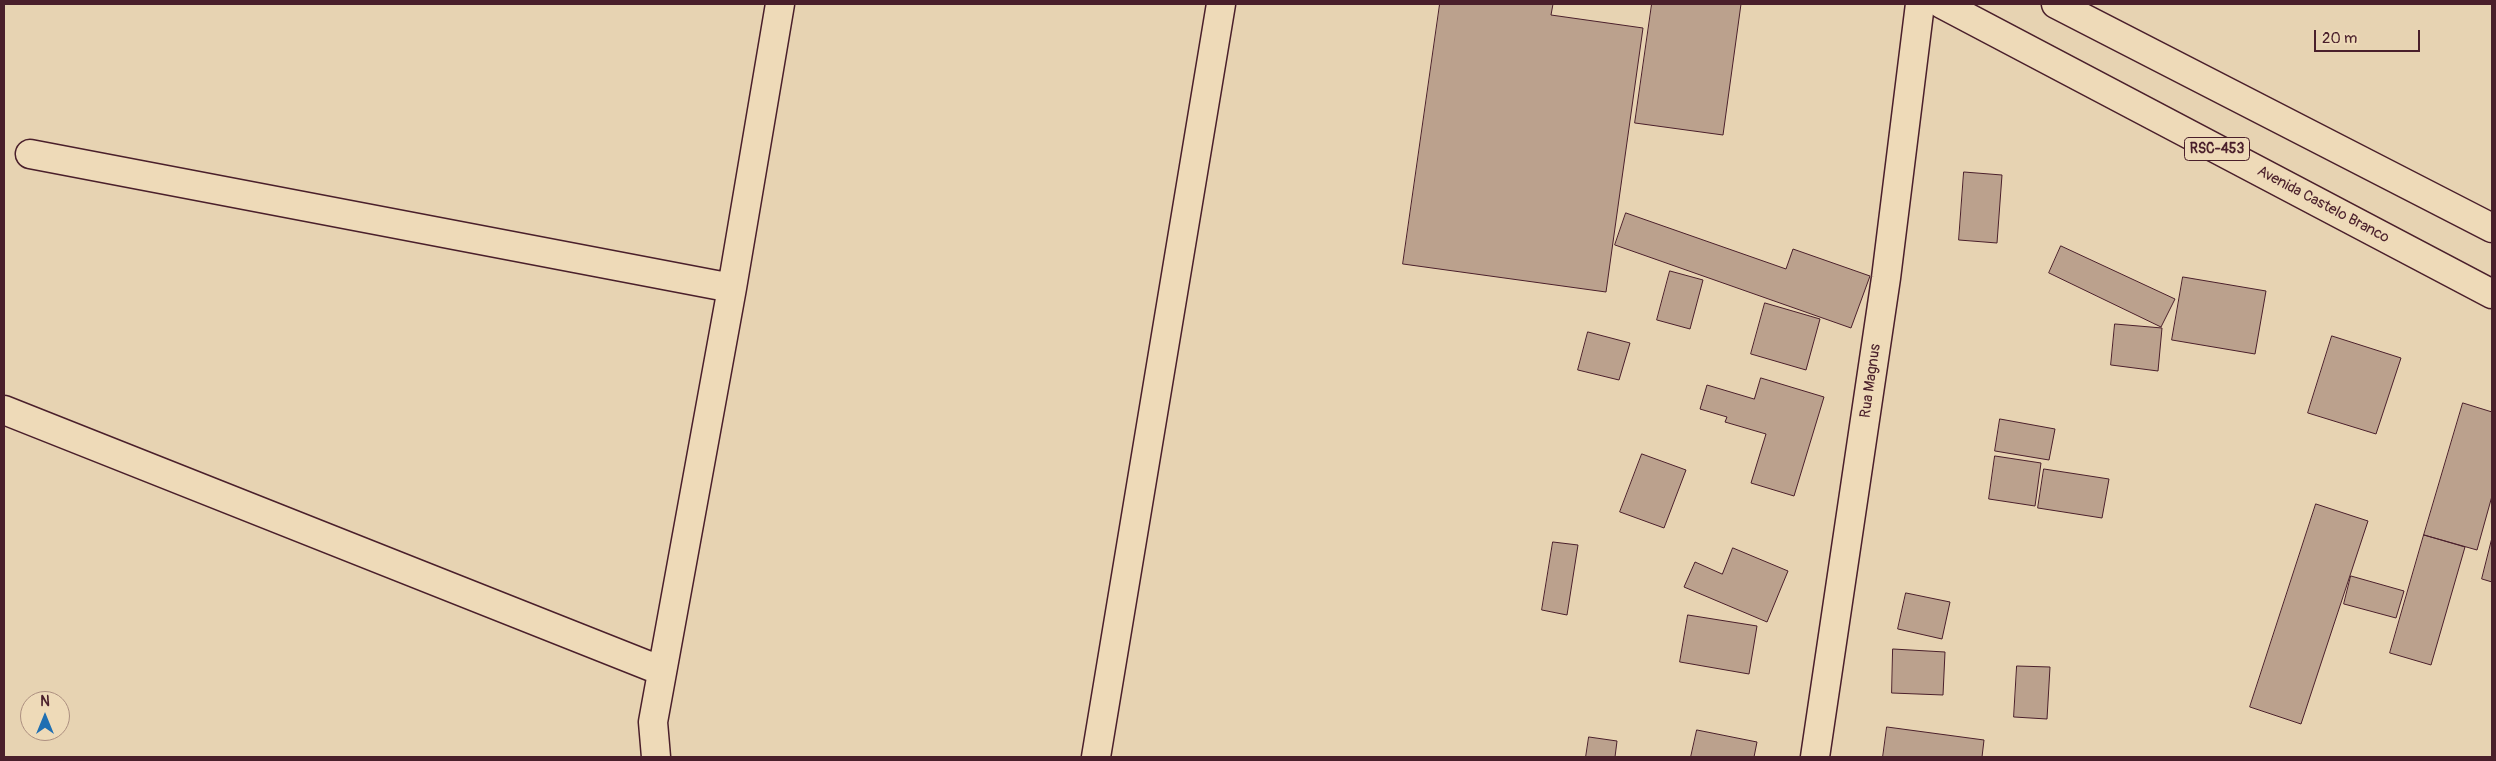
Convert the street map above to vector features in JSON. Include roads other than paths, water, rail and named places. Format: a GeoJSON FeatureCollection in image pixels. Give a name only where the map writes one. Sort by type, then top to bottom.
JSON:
{"type":"FeatureCollection","features":[{"type":"Feature","properties":{"kind":"street"},"geometry":{"type":"LineString","coordinates":[[1096,757],[1221,4]]}},
{"type":"Feature","properties":{"kind":"street","name":"Rua Magnus"},"geometry":{"type":"LineString","coordinates":[[1815,757],[1886,278],[1920,4]]}},
{"type":"Feature","properties":{"kind":"street","name":"Avenida Castelo Branco"},"geometry":{"type":"LineString","coordinates":[[1942,4],[2492,294]]}},
{"type":"Feature","properties":{"kind":"street"},"geometry":{"type":"LineString","coordinates":[[2056,4],[2492,228]]}},
{"type":"Feature","properties":{"kind":"street"},"geometry":{"type":"LineString","coordinates":[[656,757],[653,722],[732,288],[773,5]]}},
{"type":"Feature","properties":{"kind":"street"},"geometry":{"type":"LineString","coordinates":[[30,154],[732,288]]}},
{"type":"Feature","properties":{"kind":"street"},"geometry":{"type":"LineString","coordinates":[[4,410],[662,671]]}}]}
